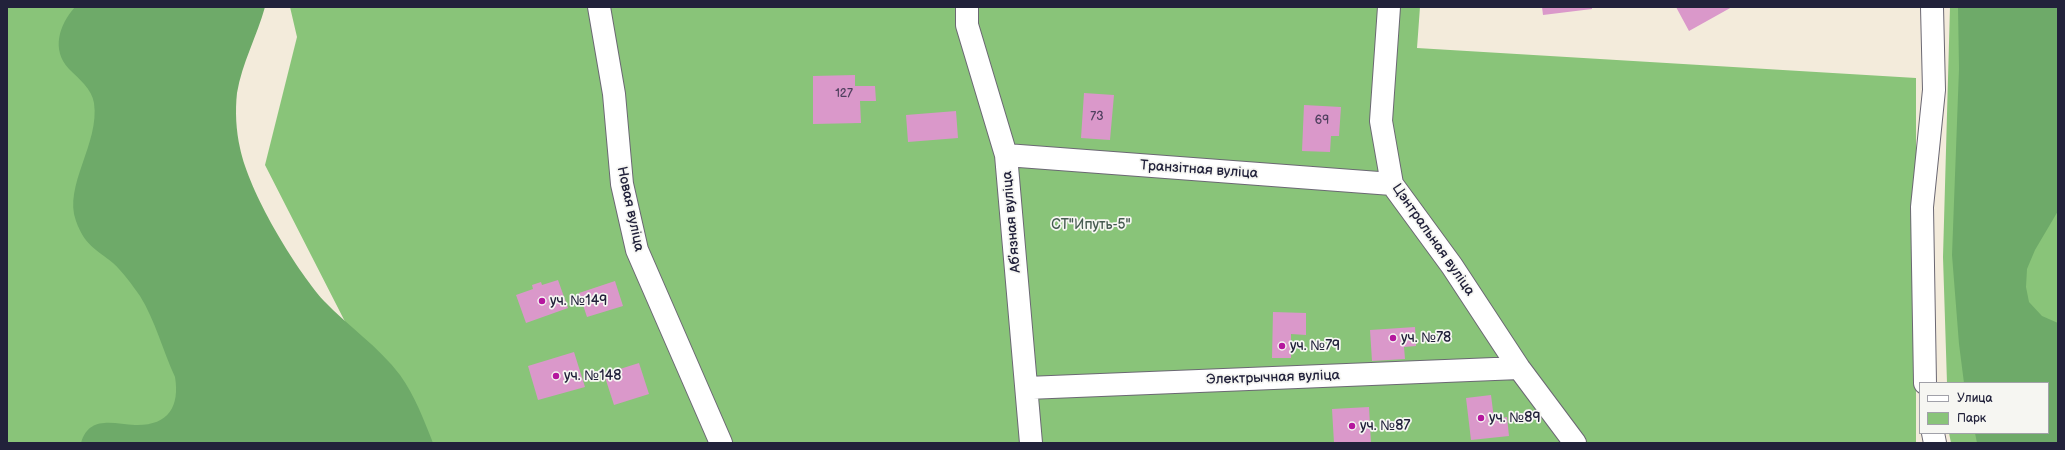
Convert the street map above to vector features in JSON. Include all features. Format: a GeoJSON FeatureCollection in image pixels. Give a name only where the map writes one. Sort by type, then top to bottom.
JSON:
{"type":"FeatureCollection","features":[{"type":"Feature","properties":{"kind":"street","name":"Новая вуліца"},"geometry":{"type":"LineString","coordinates":[[599,7],[614,94],[622,184],[637,250],[721,443]]}},
{"type":"Feature","properties":{"kind":"street","name":"Абʼязная вуліца"},"geometry":{"type":"LineString","coordinates":[[966,7],[967,26],[1006,155],[1031,443]]}},
{"type":"Feature","properties":{"kind":"street","name":"Цэнтральная вуліца"},"geometry":{"type":"LineString","coordinates":[[1389,7],[1381,121],[1392,184],[1452,266],[1519,368],[1575,443]]}},
{"type":"Feature","properties":{"kind":"street"},"geometry":{"type":"LineString","coordinates":[[1926,382],[1922,207],[1934,90],[1932,7]]}},
{"type":"Feature","properties":{"kind":"street","name":"Транзітная вуліца"},"geometry":{"type":"LineString","coordinates":[[1006,155],[1392,184]]}},
{"type":"Feature","properties":{"kind":"street","name":"Электрычная вуліца"},"geometry":{"type":"LineString","coordinates":[[1027,388],[1519,368]]}},
{"type":"Feature","properties":{"kind":"green space"},"geometry":{"type":"Polygon","coordinates":[[[7,7],[184,7],[172,101],[354,443],[7,443],[7,7]]]}},
{"type":"Feature","properties":{"kind":"green space"},"geometry":{"type":"Polygon","coordinates":[[[75,7],[265,7],[242,71],[237,93],[237,128],[245,166],[253,186],[274,228],[299,269],[324,301],[383,355],[400,375],[415,400],[433,443],[81,443],[85,434],[90,428],[96,425],[103,423],[135,425],[146,424],[156,422],[163,418],[169,413],[173,406],[176,397],[176,388],[175,377],[155,325],[140,296],[117,267],[91,246],[83,236],[76,221],[73,208],[74,193],[92,133],[94,103],[91,93],[63,62],[60,54],[59,38],[61,30],[69,14],[75,7]]]}},
{"type":"Feature","properties":{"kind":"green space","name":"СТ\"Ипуть-5\""},"geometry":{"type":"Polygon","coordinates":[[[290,7],[1420,7],[1417,48],[1916,78],[1916,443],[407,443],[265,165],[297,37],[290,7]]]}},
{"type":"Feature","properties":{"kind":"green space"},"geometry":{"type":"Polygon","coordinates":[[[1950,7],[2058,7],[2058,443],[1951,443],[1949,434],[2049,434],[2049,382],[1947,382],[1943,257],[1950,7]]]}},
{"type":"Feature","properties":{"kind":"green space"},"geometry":{"type":"Polygon","coordinates":[[[1958,7],[2058,7],[2058,211],[2035,250],[2027,269],[2026,287],[2029,302],[2042,316],[2058,323],[2058,443],[1977,443],[1975,434],[2049,434],[2049,382],[1964,382],[1959,344],[1952,255],[1959,69],[1958,7]]]}},
{"type":"Feature","properties":{"kind":"building"},"geometry":{"type":"Polygon","coordinates":[[[1542,7],[1592,7],[1592,9],[1543,15],[1542,7]]]}},
{"type":"Feature","properties":{"kind":"building"},"geometry":{"type":"Polygon","coordinates":[[[1676,7],[1732,7],[1689,31],[1676,7]]]}},
{"type":"Feature","properties":{"kind":"building"},"geometry":{"type":"Polygon","coordinates":[[[855,75],[855,86],[875,86],[876,101],[860,101],[861,123],[813,124],[813,76],[855,75]]]}},
{"type":"Feature","properties":{"kind":"building"},"geometry":{"type":"Polygon","coordinates":[[[1084,93],[1114,95],[1110,140],[1081,138],[1084,93]]]}},
{"type":"Feature","properties":{"kind":"building"},"geometry":{"type":"Polygon","coordinates":[[[1304,105],[1341,107],[1339,136],[1331,136],[1330,152],[1302,151],[1304,105]]]}},
{"type":"Feature","properties":{"kind":"building"},"geometry":{"type":"Polygon","coordinates":[[[956,111],[958,138],[908,142],[906,115],[956,111]]]}},
{"type":"Feature","properties":{"kind":"building","name":"уч. №149"},"geometry":{"type":"Polygon","coordinates":[[[558,280],[568,308],[526,323],[516,295],[533,289],[532,285],[541,282],[542,285],[558,280]]]}},
{"type":"Feature","properties":{"kind":"building"},"geometry":{"type":"Polygon","coordinates":[[[615,281],[623,306],[587,317],[579,293],[615,281]]]}},
{"type":"Feature","properties":{"kind":"building","name":"уч. №79"},"geometry":{"type":"Polygon","coordinates":[[[1273,312],[1306,313],[1306,335],[1291,334],[1291,358],[1272,358],[1273,312]]]}},
{"type":"Feature","properties":{"kind":"building","name":"уч. №78"},"geometry":{"type":"Polygon","coordinates":[[[1415,327],[1416,346],[1404,347],[1405,359],[1372,361],[1370,330],[1415,327]]]}},
{"type":"Feature","properties":{"kind":"building","name":"уч. №148"},"geometry":{"type":"Polygon","coordinates":[[[574,352],[585,387],[538,400],[528,366],[574,352]]]}},
{"type":"Feature","properties":{"kind":"building"},"geometry":{"type":"Polygon","coordinates":[[[639,363],[649,394],[614,405],[604,374],[639,363]]]}},
{"type":"Feature","properties":{"kind":"building","name":"уч. №89"},"geometry":{"type":"Polygon","coordinates":[[[1491,395],[1494,419],[1507,417],[1509,436],[1471,440],[1466,398],[1491,395]]]}},
{"type":"Feature","properties":{"kind":"building","name":"уч. №87"},"geometry":{"type":"Polygon","coordinates":[[[1369,407],[1371,443],[1334,443],[1332,409],[1369,407]]]}},
{"type":"Feature","properties":{"kind":"place","name":"уч. №149"},"geometry":{"type":"Point","coordinates":[542,301]}},
{"type":"Feature","properties":{"kind":"place","name":"уч. №78"},"geometry":{"type":"Point","coordinates":[1393,338]}},
{"type":"Feature","properties":{"kind":"place","name":"уч. №79"},"geometry":{"type":"Point","coordinates":[1282,346]}},
{"type":"Feature","properties":{"kind":"place","name":"уч. №148"},"geometry":{"type":"Point","coordinates":[556,376]}},
{"type":"Feature","properties":{"kind":"place","name":"уч. №89"},"geometry":{"type":"Point","coordinates":[1481,418]}},
{"type":"Feature","properties":{"kind":"place","name":"уч. №87"},"geometry":{"type":"Point","coordinates":[1352,426]}}]}
